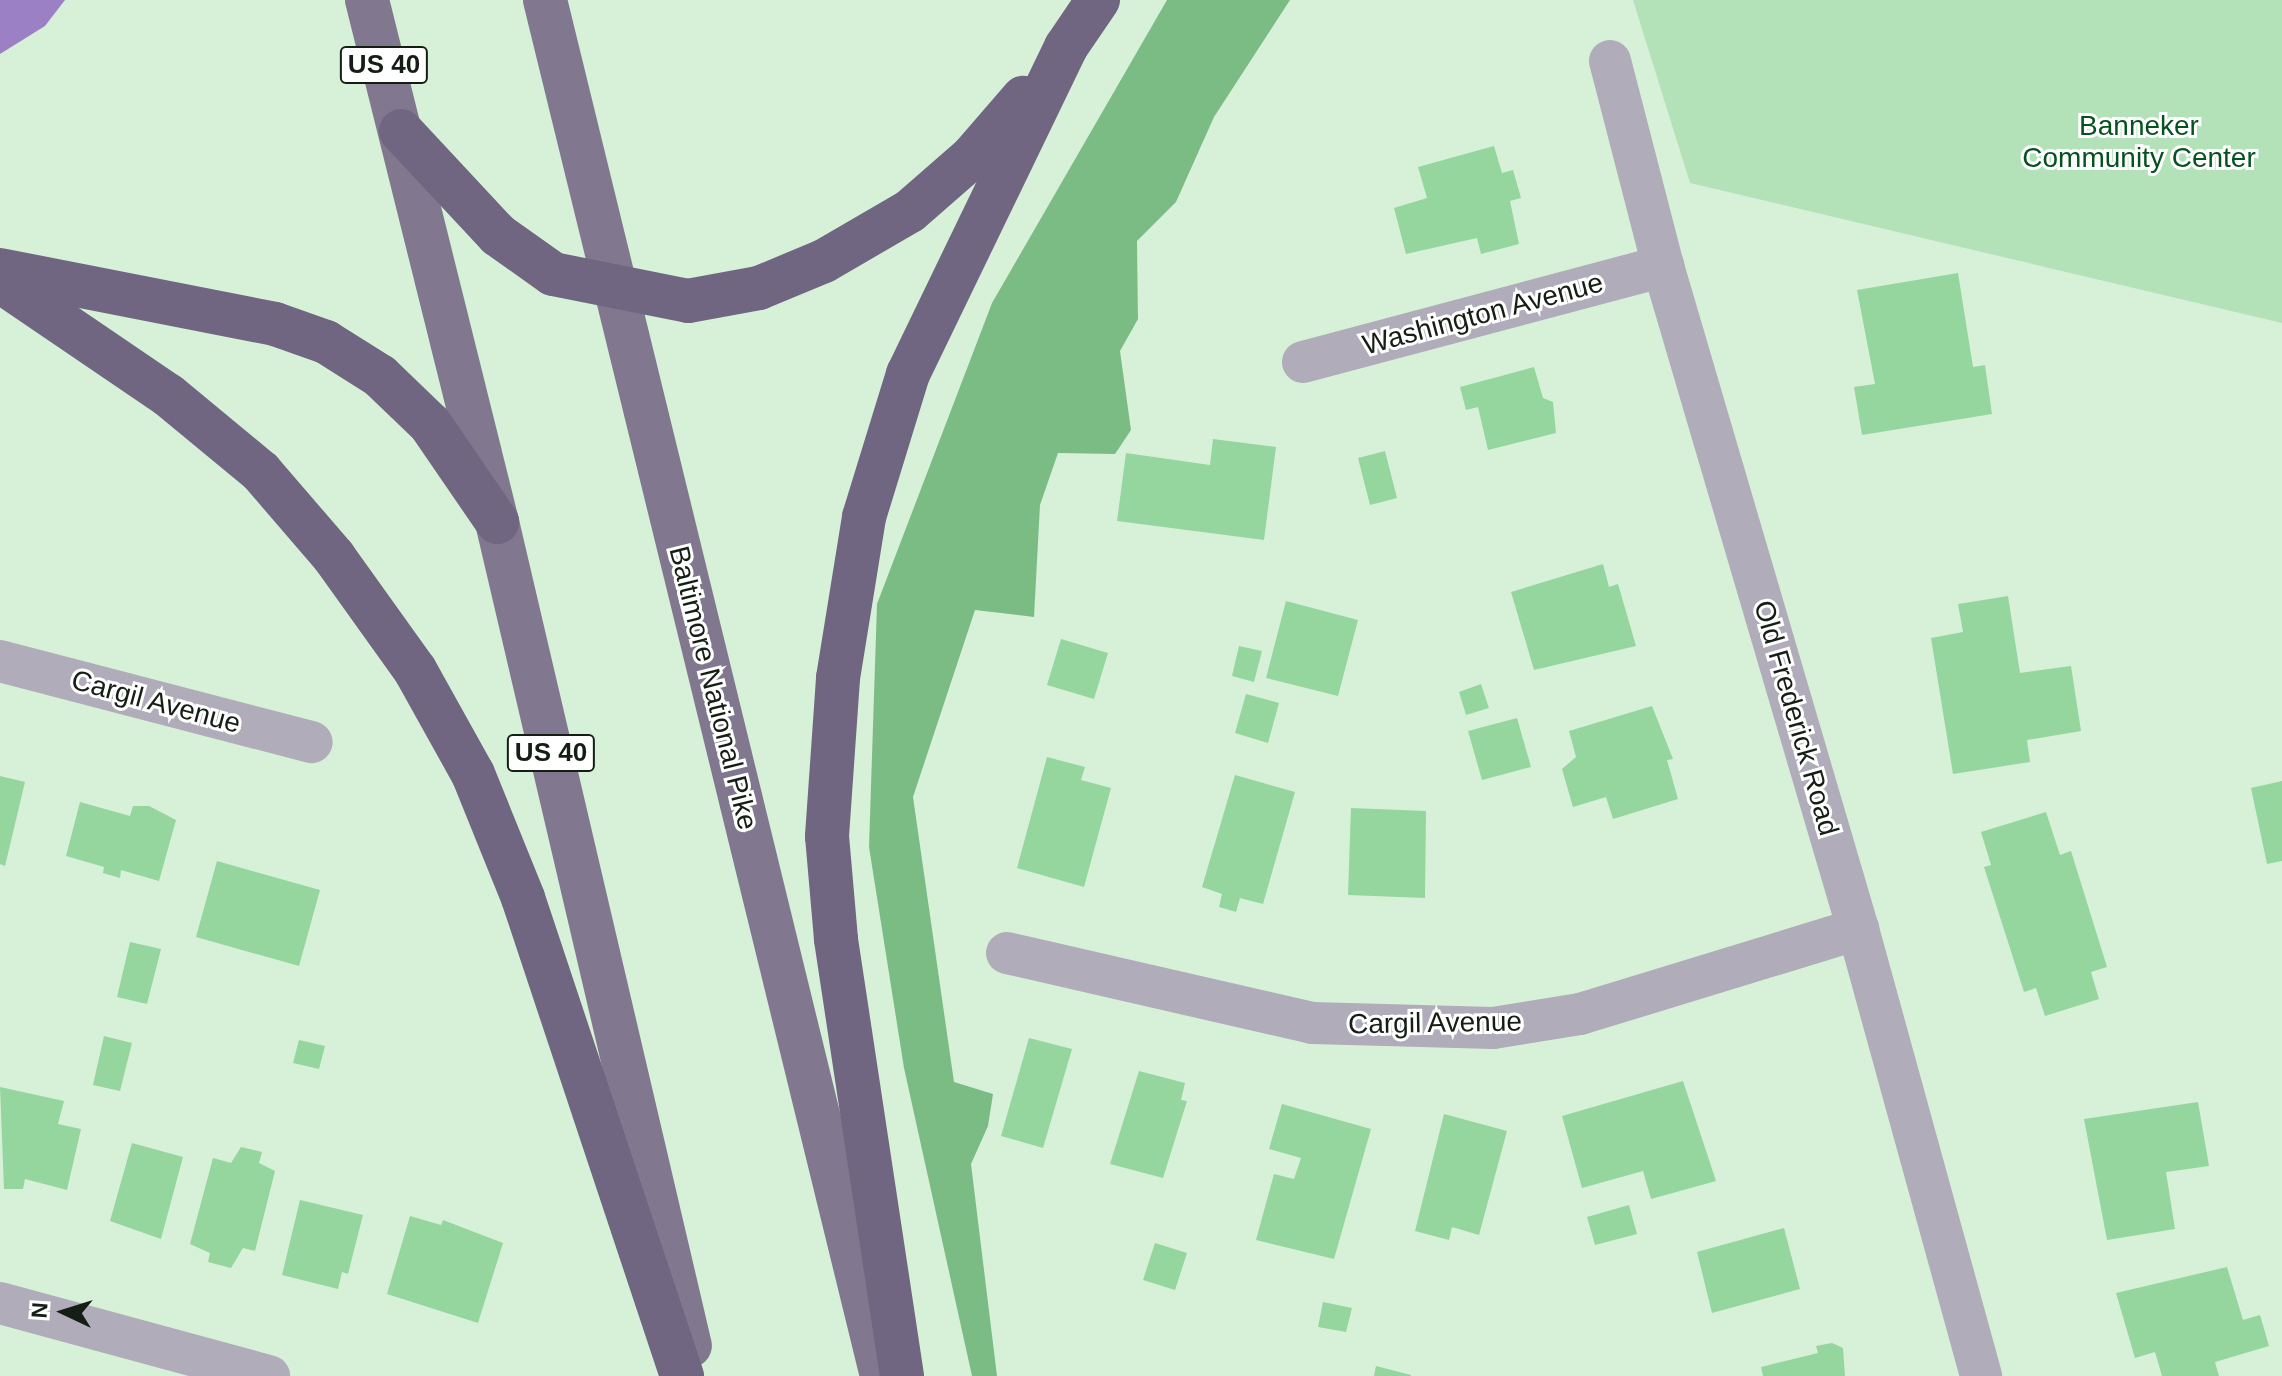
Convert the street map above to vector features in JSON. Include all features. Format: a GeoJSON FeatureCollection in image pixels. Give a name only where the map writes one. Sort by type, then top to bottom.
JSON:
{"type":"FeatureCollection","features":[{"type":"Feature","properties":{"kind":"highway"},"geometry":{"type":"LineString","coordinates":[[401,131],[498,235],[553,274],[616,290],[688,301],[759,288],[824,261],[910,211],[963,165],[1066,47],[1098,0]]}},
{"type":"Feature","properties":{"kind":"highway"},"geometry":{"type":"LineString","coordinates":[[902,1376],[836,939],[827,836],[838,678],[864,517],[908,374],[1066,47]]}},
{"type":"Feature","properties":{"kind":"highway"},"geometry":{"type":"LineString","coordinates":[[0,270],[275,324],[326,342],[380,376],[430,424],[497,522]]}},
{"type":"Feature","properties":{"kind":"highway"},"geometry":{"type":"LineString","coordinates":[[0,281],[168,395],[261,472],[334,557],[415,670],[473,774],[523,898],[682,1376]]}},
{"type":"Feature","properties":{"kind":"main road","name":"US 40"},"geometry":{"type":"LineString","coordinates":[[367,0],[497,522],[697,1376]]}},
{"type":"Feature","properties":{"kind":"main road","name":"Baltimore National Pike"},"geometry":{"type":"LineString","coordinates":[[545,0],[882,1376]]}},
{"type":"Feature","properties":{"kind":"street","name":"Old Frederick Road"},"geometry":{"type":"LineString","coordinates":[[1610,61],[1663,266],[1858,929],[1981,1376]]}},
{"type":"Feature","properties":{"kind":"street","name":"Washington Avenue"},"geometry":{"type":"LineString","coordinates":[[1303,362],[1663,266]]}},
{"type":"Feature","properties":{"kind":"street","name":"Cargil Avenue"},"geometry":{"type":"LineString","coordinates":[[0,661],[312,742]]}},
{"type":"Feature","properties":{"kind":"street","name":"Cargil Avenue"},"geometry":{"type":"LineString","coordinates":[[1007,953],[1312,1023],[1493,1028],[1580,1014],[1858,929]]}},
{"type":"Feature","properties":{"kind":"street"},"geometry":{"type":"LineString","coordinates":[[0,1303],[269,1376]]}},
{"type":"Feature","properties":{"kind":"green space"},"geometry":{"type":"Polygon","coordinates":[[[1167,0],[1290,0],[1214,117],[1176,202],[1137,241],[1138,319],[1120,351],[1131,430],[1115,454],[1058,453],[1040,505],[1034,617],[975,610],[913,797],[954,1082],[993,1094],[988,1126],[971,1164],[997,1376],[972,1376],[904,1068],[869,847],[877,604],[992,303],[1167,0]]]}},
{"type":"Feature","properties":{"kind":"green space","name":"Banneker Community Center"},"geometry":{"type":"Polygon","coordinates":[[[1633,0],[2282,0],[2282,323],[1690,183],[1633,0]]]}},
{"type":"Feature","properties":{"kind":"shaded area"},"geometry":{"type":"Polygon","coordinates":[[[0,0],[65,0],[45,26],[0,54],[0,0]]]}},
{"type":"Feature","properties":{"kind":"building"},"geometry":{"type":"Polygon","coordinates":[[[1494,146],[1502,173],[1513,170],[1521,198],[1510,201],[1519,244],[1481,254],[1477,238],[1406,254],[1394,208],[1427,198],[1418,167],[1494,146]]]}},
{"type":"Feature","properties":{"kind":"building"},"geometry":{"type":"Polygon","coordinates":[[[1958,273],[1973,367],[1985,365],[1992,414],[1862,435],[1854,387],[1875,384],[1857,290],[1958,273]]]}},
{"type":"Feature","properties":{"kind":"building"},"geometry":{"type":"Polygon","coordinates":[[[1534,367],[1543,398],[1553,402],[1556,433],[1488,450],[1478,407],[1466,410],[1460,387],[1534,367]]]}},
{"type":"Feature","properties":{"kind":"building"},"geometry":{"type":"Polygon","coordinates":[[[1213,439],[1276,447],[1264,540],[1117,521],[1126,453],[1210,465],[1213,439]]]}},
{"type":"Feature","properties":{"kind":"building"},"geometry":{"type":"Polygon","coordinates":[[[1385,451],[1397,498],[1370,505],[1358,458],[1385,451]]]}},
{"type":"Feature","properties":{"kind":"building"},"geometry":{"type":"Polygon","coordinates":[[[1603,564],[1609,587],[1618,584],[1636,646],[1534,670],[1511,592],[1603,564]]]}},
{"type":"Feature","properties":{"kind":"building"},"geometry":{"type":"Polygon","coordinates":[[[2008,596],[2020,673],[2071,666],[2081,731],[2027,740],[2030,762],[1953,774],[1931,638],[1963,632],[1958,604],[2008,596]]]}},
{"type":"Feature","properties":{"kind":"building"},"geometry":{"type":"Polygon","coordinates":[[[1286,601],[1358,620],[1338,696],[1266,678],[1286,601]]]}},
{"type":"Feature","properties":{"kind":"building"},"geometry":{"type":"Polygon","coordinates":[[[1061,639],[1108,653],[1094,699],[1047,685],[1061,639]]]}},
{"type":"Feature","properties":{"kind":"building"},"geometry":{"type":"Polygon","coordinates":[[[1239,646],[1262,651],[1254,682],[1232,676],[1239,646]]]}},
{"type":"Feature","properties":{"kind":"building"},"geometry":{"type":"Polygon","coordinates":[[[1481,684],[1489,708],[1466,715],[1459,692],[1481,684]]]}},
{"type":"Feature","properties":{"kind":"building"},"geometry":{"type":"Polygon","coordinates":[[[1246,694],[1279,703],[1268,743],[1235,733],[1246,694]]]}},
{"type":"Feature","properties":{"kind":"building"},"geometry":{"type":"Polygon","coordinates":[[[1652,706],[1673,759],[1667,760],[1678,799],[1613,819],[1606,797],[1573,807],[1562,769],[1576,757],[1569,731],[1652,706]]]}},
{"type":"Feature","properties":{"kind":"building"},"geometry":{"type":"Polygon","coordinates":[[[1517,718],[1531,767],[1482,780],[1468,731],[1517,718]]]}},
{"type":"Feature","properties":{"kind":"building"},"geometry":{"type":"Polygon","coordinates":[[[1047,757],[1085,767],[1081,780],[1111,788],[1084,887],[1017,868],[1047,757]]]}},
{"type":"Feature","properties":{"kind":"building"},"geometry":{"type":"Polygon","coordinates":[[[1235,775],[1295,792],[1263,904],[1240,898],[1236,912],[1219,907],[1222,894],[1202,887],[1235,775]]]}},
{"type":"Feature","properties":{"kind":"building"},"geometry":{"type":"Polygon","coordinates":[[[0,776],[25,782],[5,866],[0,864],[0,776]]]}},
{"type":"Feature","properties":{"kind":"building"},"geometry":{"type":"Polygon","coordinates":[[[2282,781],[2282,861],[2267,864],[2251,788],[2282,781]]]}},
{"type":"Feature","properties":{"kind":"building"},"geometry":{"type":"Polygon","coordinates":[[[80,802],[130,816],[133,806],[149,806],[176,820],[159,881],[121,870],[120,878],[103,873],[104,867],[66,856],[80,802]]]}},
{"type":"Feature","properties":{"kind":"building"},"geometry":{"type":"Polygon","coordinates":[[[1351,808],[1426,811],[1425,898],[1348,895],[1351,808]]]}},
{"type":"Feature","properties":{"kind":"building"},"geometry":{"type":"Polygon","coordinates":[[[2046,812],[2060,855],[2071,851],[2107,967],[2091,972],[2099,999],[2045,1016],[2036,988],[2024,992],[1984,867],[1991,865],[1981,832],[2046,812]]]}},
{"type":"Feature","properties":{"kind":"building"},"geometry":{"type":"Polygon","coordinates":[[[217,861],[320,890],[299,966],[196,937],[217,861]]]}},
{"type":"Feature","properties":{"kind":"building"},"geometry":{"type":"Polygon","coordinates":[[[130,942],[161,949],[147,1004],[117,997],[130,942]]]}},
{"type":"Feature","properties":{"kind":"building"},"geometry":{"type":"Polygon","coordinates":[[[104,1036],[132,1043],[120,1091],[93,1085],[104,1036]]]}},
{"type":"Feature","properties":{"kind":"building"},"geometry":{"type":"Polygon","coordinates":[[[1029,1038],[1072,1049],[1043,1148],[1001,1136],[1029,1038]]]}},
{"type":"Feature","properties":{"kind":"building"},"geometry":{"type":"Polygon","coordinates":[[[299,1040],[325,1046],[319,1069],[293,1063],[299,1040]]]}},
{"type":"Feature","properties":{"kind":"building"},"geometry":{"type":"Polygon","coordinates":[[[1139,1071],[1185,1083],[1181,1100],[1187,1101],[1163,1178],[1110,1164],[1139,1071]]]}},
{"type":"Feature","properties":{"kind":"building"},"geometry":{"type":"Polygon","coordinates":[[[1683,1081],[1716,1181],[1651,1199],[1643,1171],[1582,1188],[1562,1116],[1683,1081]]]}},
{"type":"Feature","properties":{"kind":"building"},"geometry":{"type":"Polygon","coordinates":[[[0,1087],[64,1101],[58,1124],[81,1129],[67,1190],[25,1179],[23,1189],[4,1189],[0,1087]]]}},
{"type":"Feature","properties":{"kind":"building"},"geometry":{"type":"Polygon","coordinates":[[[2198,1102],[2209,1166],[2166,1172],[2175,1229],[2107,1240],[2084,1119],[2198,1102]]]}},
{"type":"Feature","properties":{"kind":"building"},"geometry":{"type":"Polygon","coordinates":[[[1282,1104],[1371,1129],[1334,1259],[1256,1240],[1274,1174],[1294,1179],[1301,1158],[1269,1149],[1282,1104]]]}},
{"type":"Feature","properties":{"kind":"building"},"geometry":{"type":"Polygon","coordinates":[[[1444,1114],[1507,1131],[1479,1235],[1452,1227],[1449,1240],[1415,1231],[1444,1114]]]}},
{"type":"Feature","properties":{"kind":"building"},"geometry":{"type":"Polygon","coordinates":[[[132,1143],[183,1157],[161,1239],[110,1221],[132,1143]]]}},
{"type":"Feature","properties":{"kind":"building"},"geometry":{"type":"Polygon","coordinates":[[[241,1147],[262,1152],[259,1163],[275,1171],[255,1251],[243,1248],[231,1268],[208,1262],[210,1253],[190,1244],[213,1158],[231,1163],[241,1147]]]}},
{"type":"Feature","properties":{"kind":"building"},"geometry":{"type":"Polygon","coordinates":[[[300,1200],[363,1215],[348,1274],[342,1272],[338,1289],[282,1275],[300,1200]]]}},
{"type":"Feature","properties":{"kind":"building"},"geometry":{"type":"Polygon","coordinates":[[[1629,1205],[1637,1234],[1595,1245],[1587,1217],[1629,1205]]]}},
{"type":"Feature","properties":{"kind":"building"},"geometry":{"type":"Polygon","coordinates":[[[410,1216],[441,1225],[443,1220],[503,1243],[478,1323],[387,1294],[410,1216]]]}},
{"type":"Feature","properties":{"kind":"building"},"geometry":{"type":"Polygon","coordinates":[[[1784,1228],[1800,1289],[1712,1313],[1697,1252],[1784,1228]]]}},
{"type":"Feature","properties":{"kind":"building"},"geometry":{"type":"Polygon","coordinates":[[[1155,1243],[1187,1253],[1175,1290],[1143,1280],[1155,1243]]]}},
{"type":"Feature","properties":{"kind":"building"},"geometry":{"type":"Polygon","coordinates":[[[2227,1267],[2243,1320],[2260,1315],[2269,1346],[2215,1362],[2219,1376],[2162,1376],[2155,1352],[2135,1358],[2116,1293],[2227,1267]]]}},
{"type":"Feature","properties":{"kind":"building"},"geometry":{"type":"Polygon","coordinates":[[[1323,1302],[1352,1308],[1346,1332],[1318,1327],[1323,1302]]]}},
{"type":"Feature","properties":{"kind":"building"},"geometry":{"type":"Polygon","coordinates":[[[1832,1343],[1843,1348],[1845,1376],[1763,1376],[1761,1367],[1818,1353],[1816,1346],[1832,1343]]]}},
{"type":"Feature","properties":{"kind":"building"},"geometry":{"type":"Polygon","coordinates":[[[1376,1366],[1411,1375],[1411,1376],[1374,1376],[1376,1366]]]}}]}
